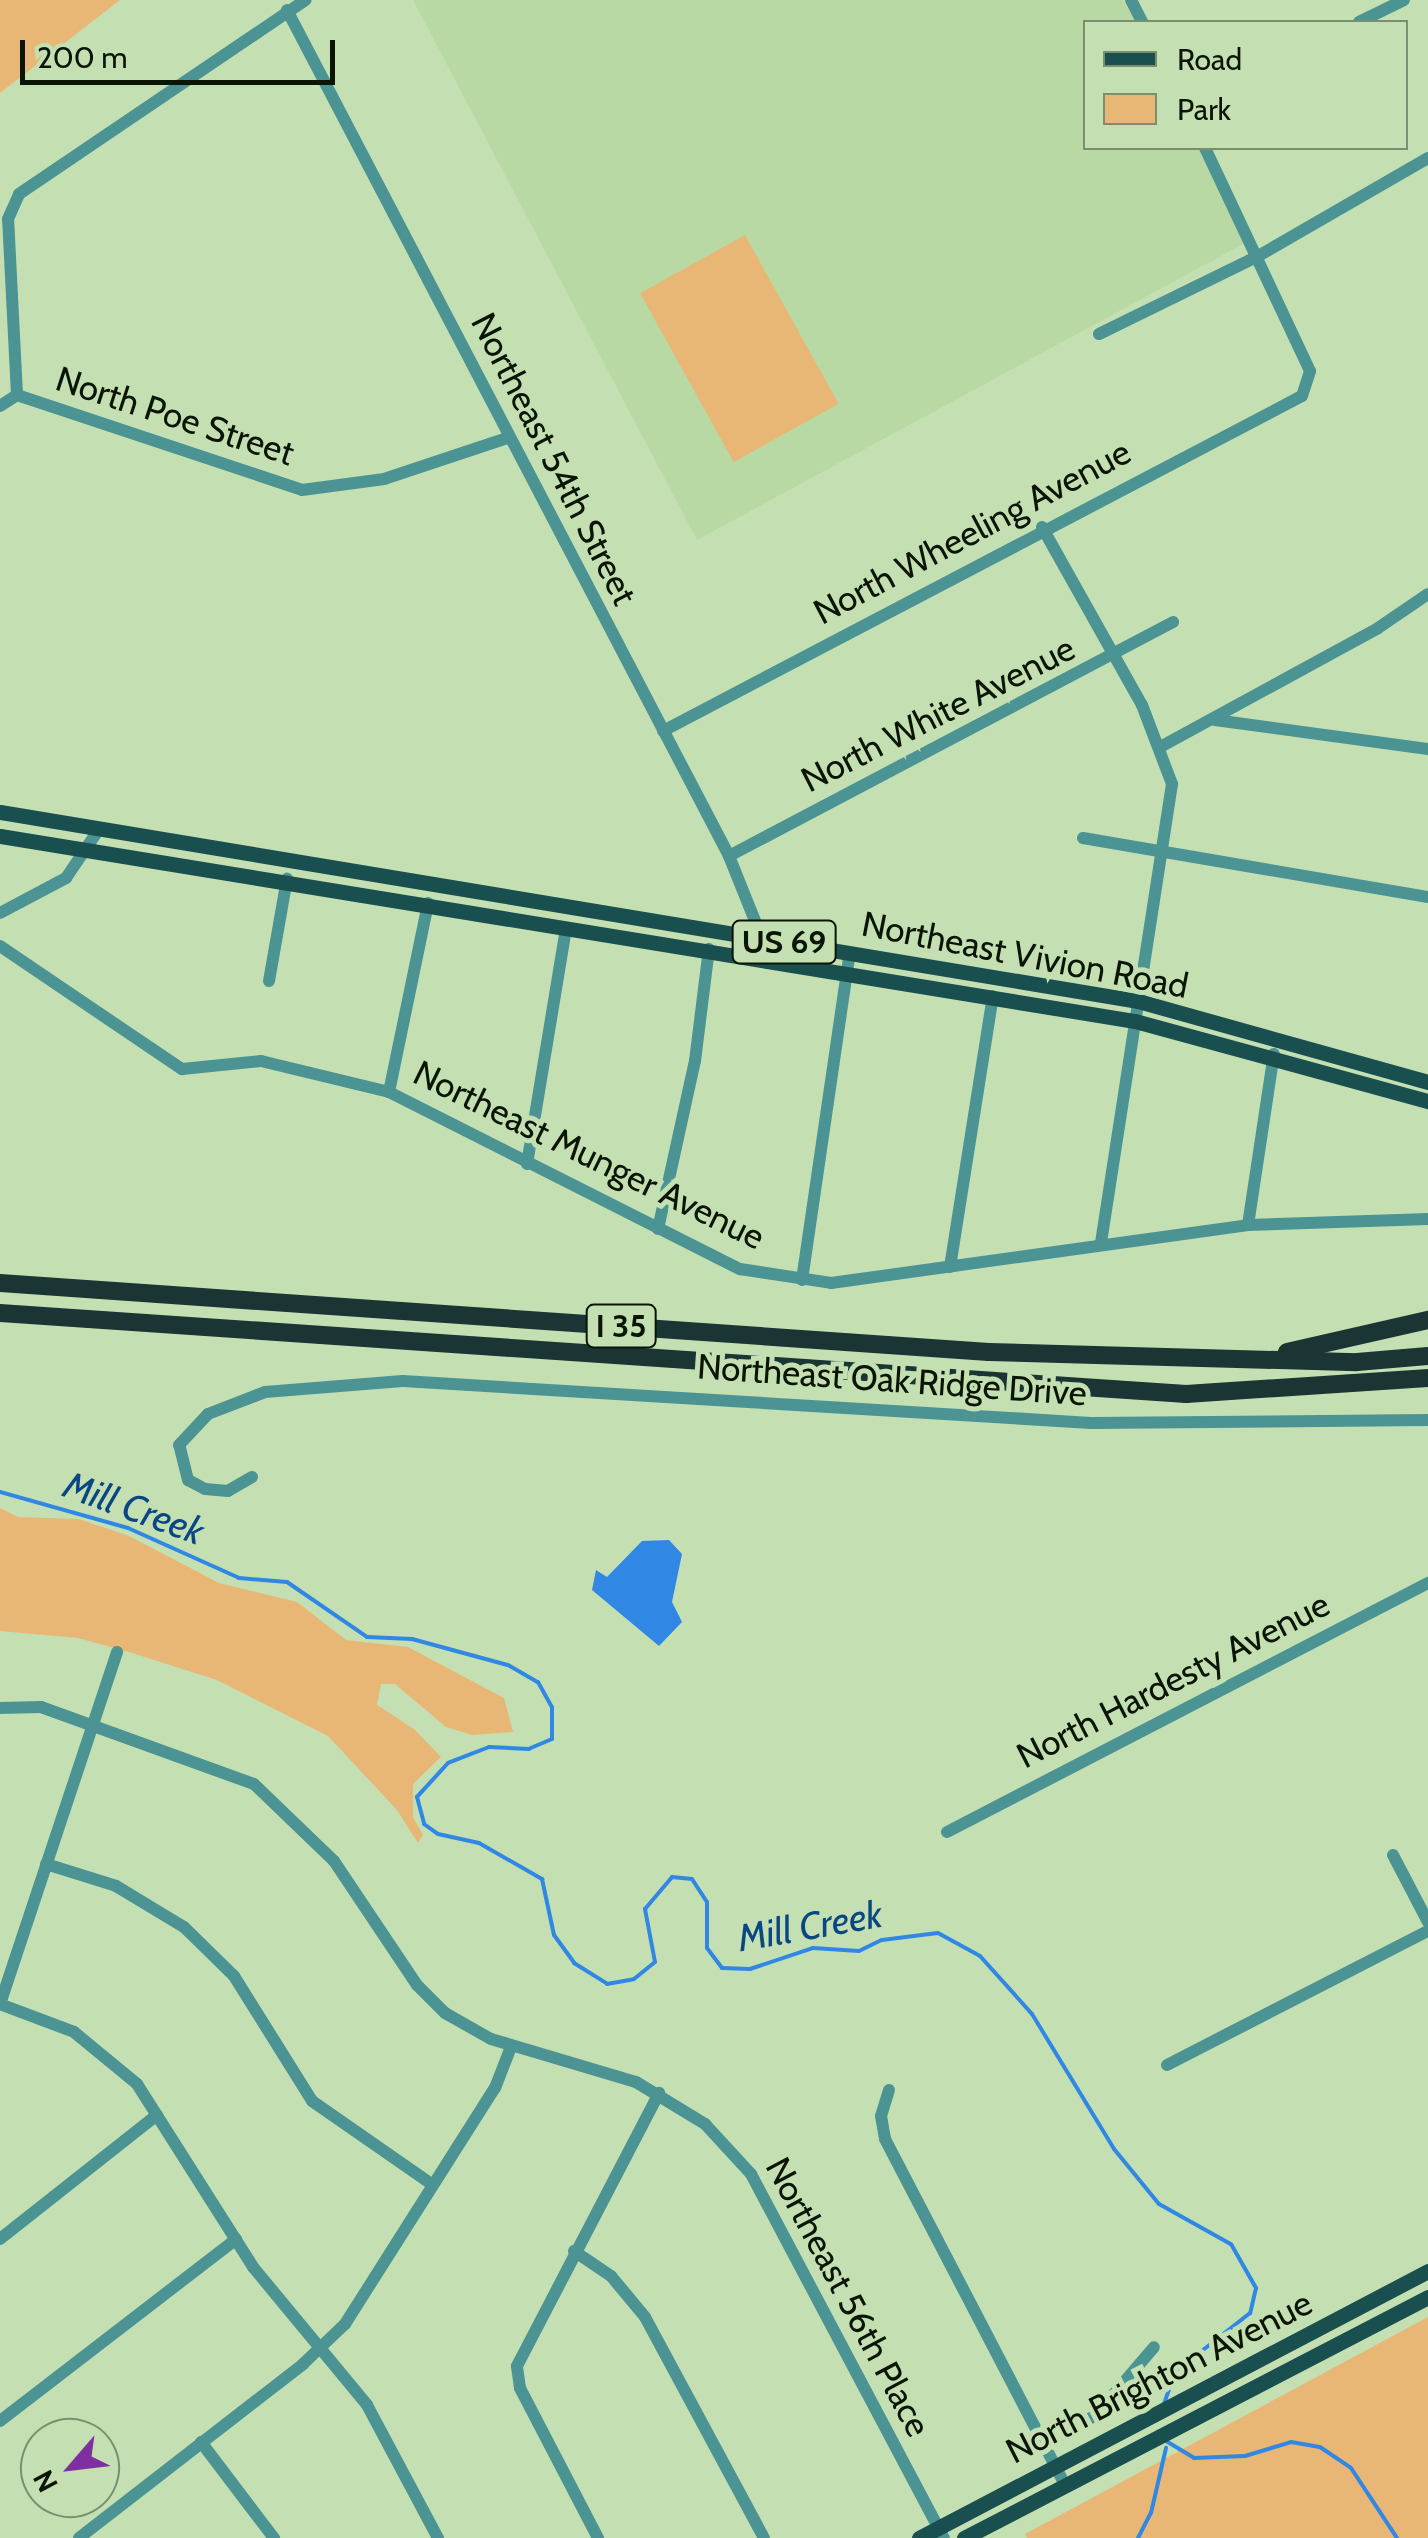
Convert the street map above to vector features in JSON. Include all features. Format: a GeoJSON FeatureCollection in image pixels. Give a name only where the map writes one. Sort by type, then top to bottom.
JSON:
{"type":"FeatureCollection","features":[{"type":"Feature","properties":{"kind":"highway","name":"I 35"},"geometry":{"type":"LineString","coordinates":[[0,1283],[989,1352],[1357,1362],[1428,1356]]}},
{"type":"Feature","properties":{"kind":"highway","name":"I 35"},"geometry":{"type":"LineString","coordinates":[[0,1313],[1186,1394],[1428,1378]]}},
{"type":"Feature","properties":{"kind":"highway"},"geometry":{"type":"LineString","coordinates":[[1243,1359],[1428,1320]]}},
{"type":"Feature","properties":{"kind":"main road","name":"US 69"},"geometry":{"type":"LineString","coordinates":[[0,812],[100,830]]}},
{"type":"Feature","properties":{"kind":"main road","name":"Northeast Vivion Road"},"geometry":{"type":"LineString","coordinates":[[100,830],[1138,1001],[1428,1082]]}},
{"type":"Feature","properties":{"kind":"main road","name":"US 69"},"geometry":{"type":"LineString","coordinates":[[0,836],[90,851]]}},
{"type":"Feature","properties":{"kind":"main road","name":"Northeast Vivion Road"},"geometry":{"type":"LineString","coordinates":[[90,851],[287,879],[1135,1021],[1274,1054],[1428,1101]]}},
{"type":"Feature","properties":{"kind":"main road","name":"North Brighton Avenue"},"geometry":{"type":"LineString","coordinates":[[919,2538],[941,2533],[1054,2463],[1428,2271]]}},
{"type":"Feature","properties":{"kind":"main road","name":"North Brighton Avenue"},"geometry":{"type":"LineString","coordinates":[[964,2538],[1428,2297]]}},
{"type":"Feature","properties":{"kind":"street"},"geometry":{"type":"LineString","coordinates":[[17,395],[8,219],[15,200],[304,0]]}},
{"type":"Feature","properties":{"kind":"street"},"geometry":{"type":"LineString","coordinates":[[1363,20],[1404,0]]}},
{"type":"Feature","properties":{"kind":"street","name":"Northeast 54th Street"},"geometry":{"type":"LineString","coordinates":[[287,10],[506,438],[729,856],[762,938]]}},
{"type":"Feature","properties":{"kind":"street"},"geometry":{"type":"LineString","coordinates":[[1207,150],[1260,254]]}},
{"type":"Feature","properties":{"kind":"street"},"geometry":{"type":"LineString","coordinates":[[1099,334],[1260,254],[1428,158]]}},
{"type":"Feature","properties":{"kind":"street","name":"North Wheeling Avenue"},"geometry":{"type":"LineString","coordinates":[[663,731],[1308,388],[1310,371],[1260,254]]}},
{"type":"Feature","properties":{"kind":"street","name":"North Poe Street"},"geometry":{"type":"LineString","coordinates":[[0,406],[17,395],[302,490],[384,479],[506,438]]}},
{"type":"Feature","properties":{"kind":"street"},"geometry":{"type":"LineString","coordinates":[[1042,527],[1162,746],[1172,784],[1101,1242]]}},
{"type":"Feature","properties":{"kind":"street"},"geometry":{"type":"LineString","coordinates":[[1162,746],[1215,720],[1428,594]]}},
{"type":"Feature","properties":{"kind":"street","name":"North White Avenue"},"geometry":{"type":"LineString","coordinates":[[729,856],[1115,656],[1173,622]]}},
{"type":"Feature","properties":{"kind":"street"},"geometry":{"type":"LineString","coordinates":[[1215,720],[1428,749]]}},
{"type":"Feature","properties":{"kind":"street"},"geometry":{"type":"LineString","coordinates":[[0,913],[66,878],[90,851],[100,830]]}},
{"type":"Feature","properties":{"kind":"street"},"geometry":{"type":"LineString","coordinates":[[1083,838],[1428,898]]}},
{"type":"Feature","properties":{"kind":"street"},"geometry":{"type":"LineString","coordinates":[[269,981],[287,879]]}},
{"type":"Feature","properties":{"kind":"street"},"geometry":{"type":"LineString","coordinates":[[389,1092],[428,903]]}},
{"type":"Feature","properties":{"kind":"street"},"geometry":{"type":"LineString","coordinates":[[527,1164],[566,928]]}},
{"type":"Feature","properties":{"kind":"street","name":"Northeast Munger Avenue"},"geometry":{"type":"LineString","coordinates":[[0,946],[182,1069],[261,1061],[389,1092],[740,1270],[831,1283],[1101,1242],[1248,1225],[1428,1219]]}},
{"type":"Feature","properties":{"kind":"street"},"geometry":{"type":"LineString","coordinates":[[658,1228],[695,1061],[708,950]]}},
{"type":"Feature","properties":{"kind":"street"},"geometry":{"type":"LineString","coordinates":[[802,1280],[850,952]]}},
{"type":"Feature","properties":{"kind":"street"},"geometry":{"type":"LineString","coordinates":[[950,1267],[993,996]]}},
{"type":"Feature","properties":{"kind":"street"},"geometry":{"type":"LineString","coordinates":[[1248,1225],[1274,1054]]}},
{"type":"Feature","properties":{"kind":"street","name":"Northeast Oak Ridge Drive"},"geometry":{"type":"LineString","coordinates":[[252,1477],[228,1491],[188,1480],[179,1445],[190,1427],[265,1392],[403,1382],[1091,1423],[1428,1420]]}},
{"type":"Feature","properties":{"kind":"street","name":"North Hardesty Avenue"},"geometry":{"type":"LineString","coordinates":[[947,1832],[1428,1583]]}},
{"type":"Feature","properties":{"kind":"street"},"geometry":{"type":"LineString","coordinates":[[117,1652],[0,2004],[93,2044],[137,2084],[266,2284],[324,2346],[367,2405],[438,2538]]}},
{"type":"Feature","properties":{"kind":"street","name":"Northeast 56th Place"},"geometry":{"type":"LineString","coordinates":[[0,1708],[41,1707],[254,1784],[334,1861],[426,1995],[467,2028],[659,2093],[705,2124],[751,2174],[941,2533]]}},
{"type":"Feature","properties":{"kind":"street"},"geometry":{"type":"LineString","coordinates":[[1393,1855],[1428,1922]]}},
{"type":"Feature","properties":{"kind":"street"},"geometry":{"type":"LineString","coordinates":[[46,1864],[116,1886],[184,1927],[234,1976],[312,2102],[432,2185]]}},
{"type":"Feature","properties":{"kind":"street"},"geometry":{"type":"LineString","coordinates":[[1167,2065],[1428,1932]]}},
{"type":"Feature","properties":{"kind":"street"},"geometry":{"type":"LineString","coordinates":[[79,2538],[324,2346],[382,2274],[432,2185],[495,2088],[511,2046]]}},
{"type":"Feature","properties":{"kind":"street"},"geometry":{"type":"LineString","coordinates":[[889,2090],[880,2116],[885,2139],[1065,2484]]}},
{"type":"Feature","properties":{"kind":"street"},"geometry":{"type":"LineString","coordinates":[[598,2538],[520,2388],[516,2366],[659,2093]]}},
{"type":"Feature","properties":{"kind":"street"},"geometry":{"type":"LineString","coordinates":[[0,2240],[156,2114]]}},
{"type":"Feature","properties":{"kind":"street"},"geometry":{"type":"LineString","coordinates":[[0,2421],[236,2239]]}},
{"type":"Feature","properties":{"kind":"street"},"geometry":{"type":"LineString","coordinates":[[574,2251],[635,2302],[764,2538]]}},
{"type":"Feature","properties":{"kind":"street"},"geometry":{"type":"LineString","coordinates":[[1044,2444],[1096,2415],[1154,2347]]}},
{"type":"Feature","properties":{"kind":"street"},"geometry":{"type":"LineString","coordinates":[[201,2442],[274,2538]]}},
{"type":"Feature","properties":{"kind":"shaded area"},"geometry":{"type":"Polygon","coordinates":[[[413,0],[1123,0],[1135,20],[1083,20],[1083,150],[1204,150],[1245,243],[697,540],[413,0]]]}},
{"type":"Feature","properties":{"kind":"green space"},"geometry":{"type":"Polygon","coordinates":[[[0,0],[120,0],[0,93],[0,0]]]}},
{"type":"Feature","properties":{"kind":"green space"},"geometry":{"type":"Polygon","coordinates":[[[745,235],[839,404],[734,462],[640,293],[745,235]]]}},
{"type":"Feature","properties":{"kind":"green space"},"geometry":{"type":"Polygon","coordinates":[[[0,1508],[18,1517],[79,1519],[129,1536],[219,1583],[297,1602],[346,1640],[408,1647],[504,1698],[513,1732],[472,1735],[446,1727],[395,1684],[381,1684],[377,1705],[414,1729],[441,1757],[413,1784],[413,1817],[423,1835],[418,1843],[397,1810],[328,1736],[217,1680],[78,1638],[0,1631],[0,1508]]]}},
{"type":"Feature","properties":{"kind":"green space"},"geometry":{"type":"Polygon","coordinates":[[[1428,2317],[1428,2538],[1027,2538],[1025,2534],[1428,2317]]]}},
{"type":"Feature","properties":{"kind":"water"},"geometry":{"type":"Polygon","coordinates":[[[669,1540],[682,1554],[672,1602],[682,1622],[659,1646],[592,1590],[596,1570],[607,1577],[642,1541],[669,1540]]]}},
{"type":"Feature","properties":{"kind":"waterway","name":"Mill Creek"},"geometry":{"type":"LineString","coordinates":[[0,1492],[128,1528],[239,1578],[287,1582],[367,1637],[412,1639],[508,1665],[538,1682],[552,1707],[552,1739],[529,1749],[489,1747],[448,1763],[417,1797],[424,1824],[438,1834],[479,1843],[542,1879],[554,1935],[574,1963],[607,1984],[634,1979],[655,1962],[645,1909],[672,1877],[692,1879],[707,1902],[707,1948],[722,1968],[750,1969],[813,1948],[859,1951],[882,1940],[938,1933],[980,1956],[1032,2014],[1114,2149],[1159,2204],[1231,2244],[1256,2288],[1250,2313],[1175,2372],[1163,2406]]}},
{"type":"Feature","properties":{"kind":"waterway","name":"Mill Creek"},"geometry":{"type":"LineString","coordinates":[[1166,2441],[1194,2458],[1245,2456],[1291,2442],[1320,2447],[1351,2468],[1397,2538]]}},
{"type":"Feature","properties":{"kind":"waterway"},"geometry":{"type":"LineString","coordinates":[[1138,2538],[1151,2513],[1166,2448]]}}]}
